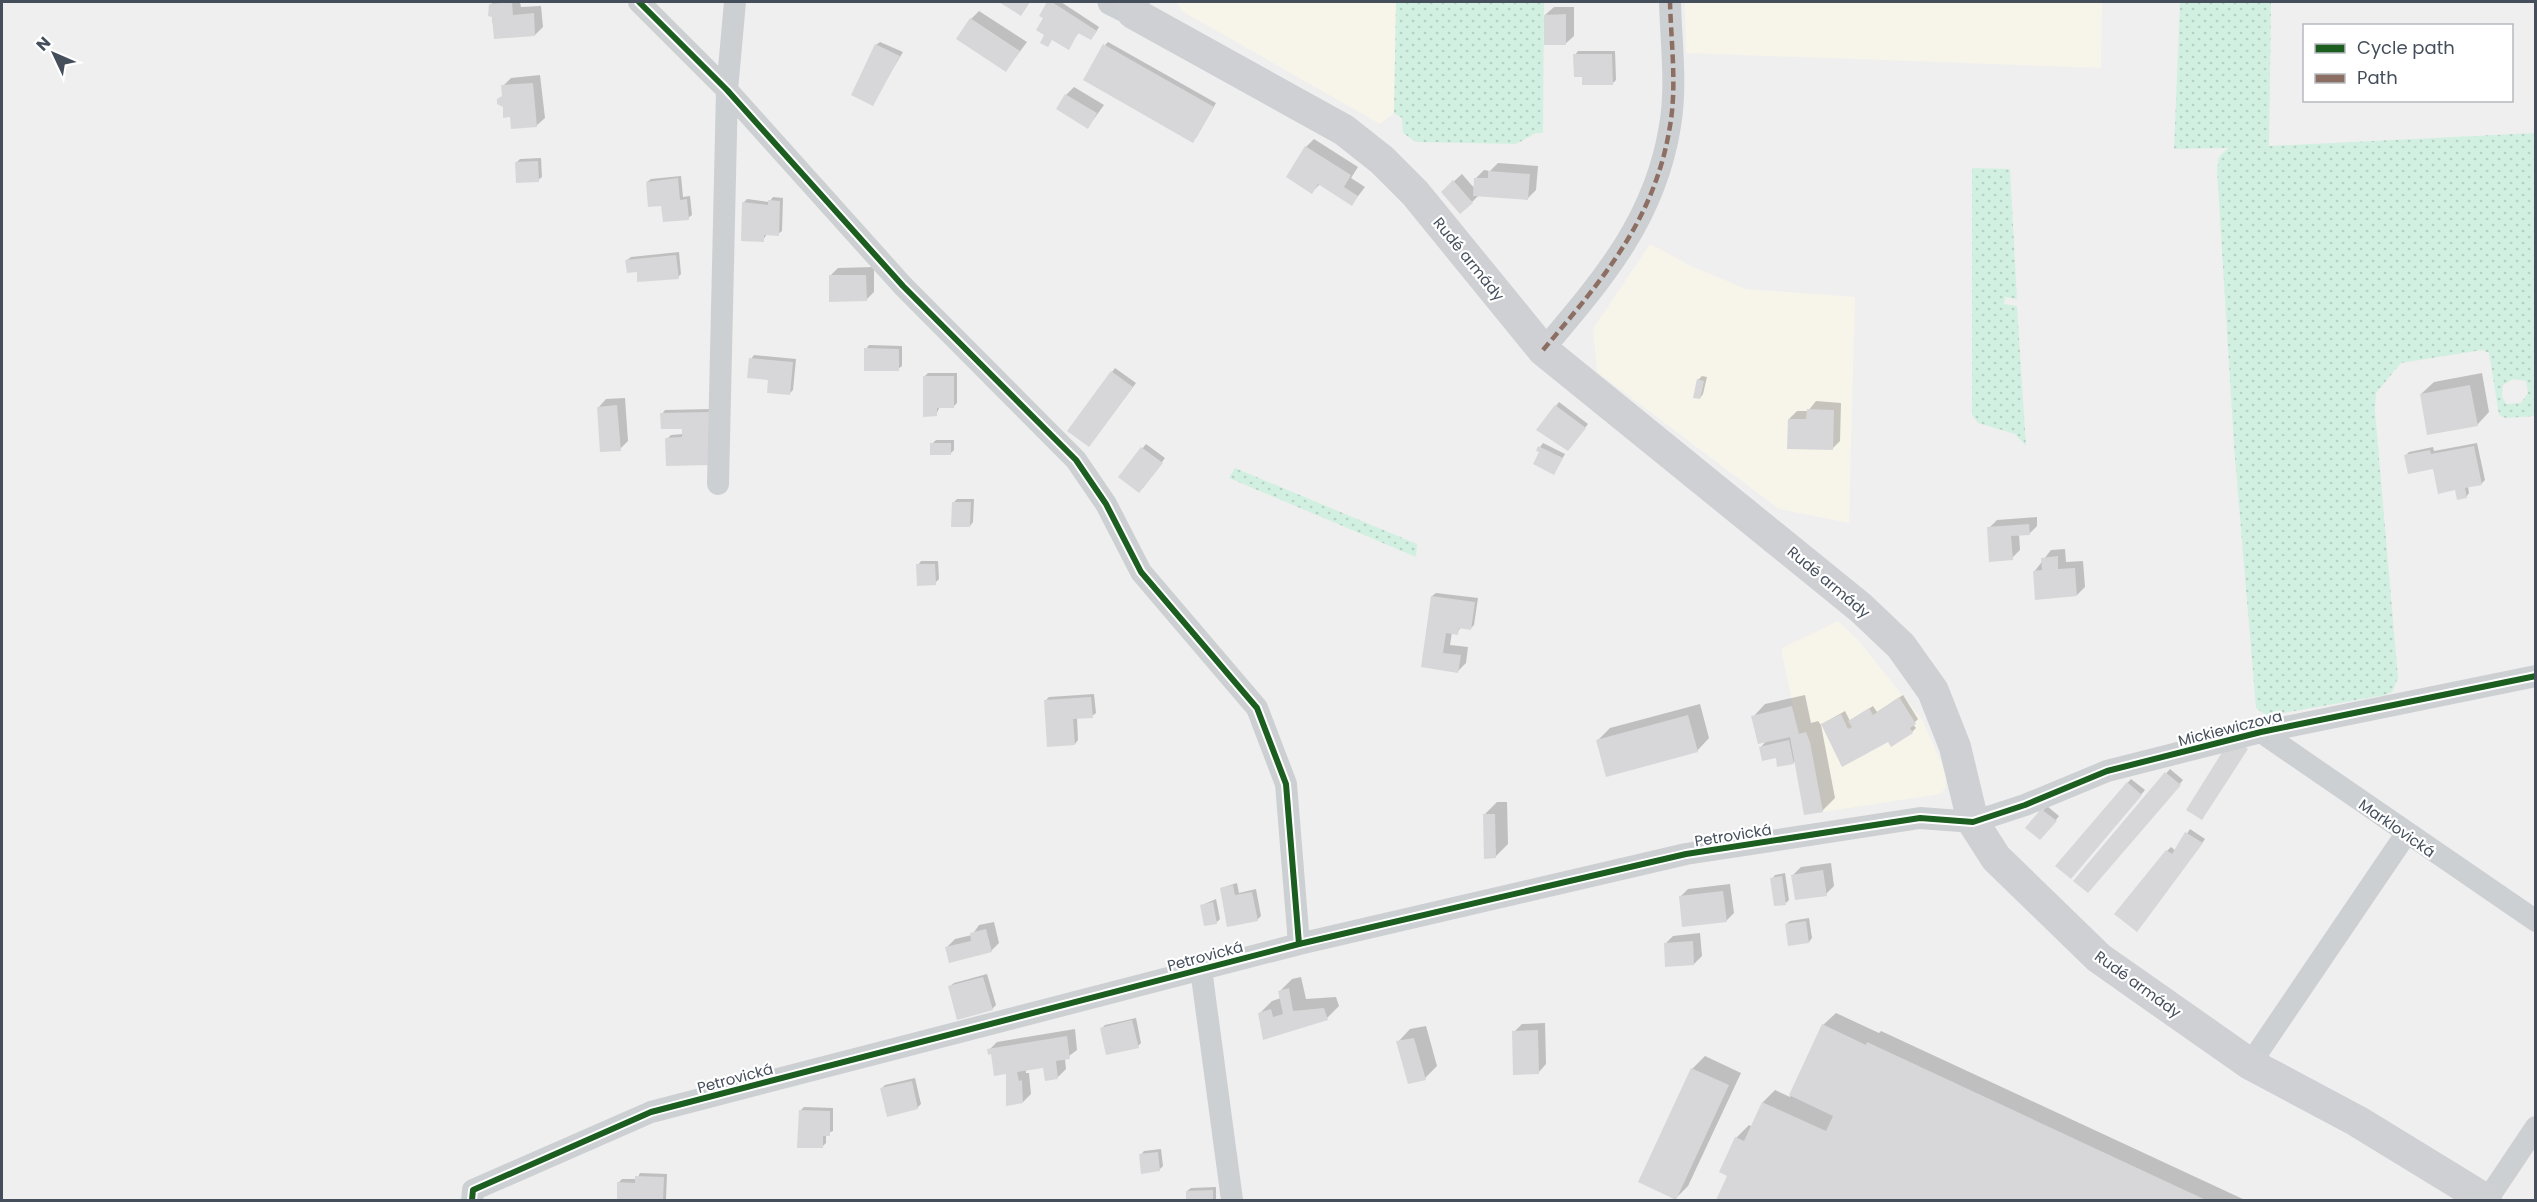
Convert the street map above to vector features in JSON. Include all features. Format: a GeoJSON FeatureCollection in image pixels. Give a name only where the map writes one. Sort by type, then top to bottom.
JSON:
{"type":"FeatureCollection","features":[{"type":"Feature","properties":{"kind":"main road","name":"Rudé armády"},"geometry":{"type":"LineString","coordinates":[[1126,5],[1344,130],[1382,160],[1415,193],[1543,350],[1861,608],[1901,646],[1932,691],[1955,747],[1972,822],[1996,858],[2099,958],[2250,1064],[2357,1121],[2486,1200]]}},
{"type":"Feature","properties":{"kind":"street"},"geometry":{"type":"LineString","coordinates":[[639,2],[727,90],[903,286],[1076,460],[1106,504],[1141,572],[1257,708],[1286,784],[1299,944]]}},
{"type":"Feature","properties":{"kind":"street"},"geometry":{"type":"LineString","coordinates":[[718,484],[727,90],[735,2]]}},
{"type":"Feature","properties":{"kind":"street"},"geometry":{"type":"LineString","coordinates":[[1543,350],[1608,272],[1635,231],[1656,178],[1670,125],[1670,2]]}},
{"type":"Feature","properties":{"kind":"street","name":"Mickiewiczova"},"geometry":{"type":"LineString","coordinates":[[1972,822],[2025,805],[2108,771],[2260,732],[2535,676]]}},
{"type":"Feature","properties":{"kind":"street","name":"Marklovická"},"geometry":{"type":"LineString","coordinates":[[2260,732],[2535,921]]}},
{"type":"Feature","properties":{"kind":"street","name":"Petrovická"},"geometry":{"type":"LineString","coordinates":[[472,1200],[473,1190],[651,1112],[1299,944],[1686,855],[1920,818],[1972,822]]}},
{"type":"Feature","properties":{"kind":"street"},"geometry":{"type":"LineString","coordinates":[[2250,1064],[2406,834]]}},
{"type":"Feature","properties":{"kind":"street"},"geometry":{"type":"LineString","coordinates":[[1201,969],[1232,1200]]}},
{"type":"Feature","properties":{"kind":"street"},"geometry":{"type":"LineString","coordinates":[[2486,1200],[2535,1127]]}},
{"type":"Feature","properties":{"kind":"shaded area"},"geometry":{"type":"Polygon","coordinates":[[[1177,2],[1396,2],[1394,113],[1380,124],[1182,11],[1177,2]]]}},
{"type":"Feature","properties":{"kind":"shaded area"},"geometry":{"type":"Polygon","coordinates":[[[1685,2],[2102,2],[2101,68],[1686,53],[1685,2]]]}},
{"type":"Feature","properties":{"kind":"shaded area"},"geometry":{"type":"Polygon","coordinates":[[[1650,244],[1691,266],[1746,289],[1855,297],[1849,523],[1779,509],[1597,372],[1593,329],[1650,244]]]}},
{"type":"Feature","properties":{"kind":"shaded area"},"geometry":{"type":"Polygon","coordinates":[[[1838,621],[1858,640],[1923,721],[1946,774],[1946,788],[1940,794],[1823,812],[1810,742],[1806,733],[1799,734],[1781,649],[1838,621]]]}},
{"type":"Feature","properties":{"kind":"green space"},"geometry":{"type":"Polygon","coordinates":[[[1396,2],[1544,2],[1543,133],[1536,133],[1516,144],[1416,142],[1403,133],[1402,118],[1394,113],[1396,2]]]}},
{"type":"Feature","properties":{"kind":"green space"},"geometry":{"type":"Polygon","coordinates":[[[2180,2],[2271,2],[2269,146],[2535,133],[2535,416],[2506,418],[2499,415],[2489,353],[2482,350],[2401,363],[2376,393],[2375,411],[2398,678],[2392,692],[2385,695],[2267,716],[2256,708],[2234,446],[2217,169],[2219,157],[2228,148],[2174,149],[2180,2]],[[2513,379],[2503,385],[2502,396],[2506,404],[2521,403],[2528,393],[2526,381],[2513,379]]]}},
{"type":"Feature","properties":{"kind":"green space"},"geometry":{"type":"Polygon","coordinates":[[[1972,168],[2010,169],[2017,299],[2005,297],[2004,304],[2017,306],[2026,446],[2015,434],[1978,423],[1972,415],[1972,168]]]}},
{"type":"Feature","properties":{"kind":"green space"},"geometry":{"type":"Polygon","coordinates":[[[1235,468],[1417,544],[1416,557],[1229,478],[1235,468]]]}},
{"type":"Feature","properties":{"kind":"building"},"geometry":{"type":"Polygon","coordinates":[[[512,2],[513,15],[534,13],[535,36],[494,39],[492,17],[488,16],[489,4],[512,2]]]}},
{"type":"Feature","properties":{"kind":"building"},"geometry":{"type":"Polygon","coordinates":[[[999,2],[1030,2],[1021,16],[999,2]]]}},
{"type":"Feature","properties":{"kind":"building"},"geometry":{"type":"Polygon","coordinates":[[[1047,2],[1052,2],[1097,31],[1091,40],[1078,33],[1069,50],[1052,40],[1048,47],[1040,43],[1044,35],[1036,30],[1043,18],[1039,16],[1047,2]]]}},
{"type":"Feature","properties":{"kind":"building"},"geometry":{"type":"Polygon","coordinates":[[[1566,14],[1566,45],[1544,45],[1544,15],[1566,14]]]}},
{"type":"Feature","properties":{"kind":"building"},"geometry":{"type":"Polygon","coordinates":[[[970,18],[1020,51],[1006,72],[956,39],[970,18]]]}},
{"type":"Feature","properties":{"kind":"building"},"geometry":{"type":"Polygon","coordinates":[[[875,44],[900,56],[873,106],[851,95],[875,44]]]}},
{"type":"Feature","properties":{"kind":"building"},"geometry":{"type":"Polygon","coordinates":[[[1103,44],[1214,107],[1193,143],[1083,80],[1103,44]]]}},
{"type":"Feature","properties":{"kind":"building"},"geometry":{"type":"Polygon","coordinates":[[[1573,54],[1612,54],[1613,85],[1582,85],[1582,77],[1574,77],[1573,54]]]}},
{"type":"Feature","properties":{"kind":"building"},"geometry":{"type":"Polygon","coordinates":[[[533,83],[537,127],[511,129],[510,117],[503,118],[503,107],[497,104],[497,99],[502,96],[501,85],[533,83]]]}},
{"type":"Feature","properties":{"kind":"building"},"geometry":{"type":"Polygon","coordinates":[[[1065,94],[1097,113],[1088,129],[1056,109],[1065,94]]]}},
{"type":"Feature","properties":{"kind":"building"},"geometry":{"type":"Polygon","coordinates":[[[1305,146],[1351,175],[1344,187],[1358,196],[1352,206],[1318,184],[1312,194],[1286,177],[1305,146]]]}},
{"type":"Feature","properties":{"kind":"building"},"geometry":{"type":"Polygon","coordinates":[[[538,161],[539,182],[516,183],[515,162],[538,161]]]}},
{"type":"Feature","properties":{"kind":"building"},"geometry":{"type":"Polygon","coordinates":[[[1488,171],[1530,174],[1528,200],[1473,196],[1474,178],[1488,178],[1488,171]]]}},
{"type":"Feature","properties":{"kind":"building"},"geometry":{"type":"Polygon","coordinates":[[[678,178],[680,200],[687,199],[689,220],[663,222],[661,206],[648,207],[646,182],[678,178]]]}},
{"type":"Feature","properties":{"kind":"building"},"geometry":{"type":"Polygon","coordinates":[[[1453,180],[1473,203],[1460,214],[1441,192],[1453,180]]]}},
{"type":"Feature","properties":{"kind":"building"},"geometry":{"type":"Polygon","coordinates":[[[768,200],[780,201],[779,236],[764,235],[764,242],[741,241],[742,202],[768,205],[768,200]]]}},
{"type":"Feature","properties":{"kind":"building"},"geometry":{"type":"Polygon","coordinates":[[[676,255],[679,279],[637,282],[637,272],[627,273],[625,260],[676,255]]]}},
{"type":"Feature","properties":{"kind":"building"},"geometry":{"type":"Polygon","coordinates":[[[829,275],[866,275],[867,301],[829,302],[829,275]]]}},
{"type":"Feature","properties":{"kind":"building"},"geometry":{"type":"Polygon","coordinates":[[[864,348],[899,349],[899,371],[864,371],[864,348]]]}},
{"type":"Feature","properties":{"kind":"building"},"geometry":{"type":"Polygon","coordinates":[[[749,358],[793,362],[790,395],[767,393],[768,380],[747,378],[749,358]]]}},
{"type":"Feature","properties":{"kind":"building"},"geometry":{"type":"Polygon","coordinates":[[[1111,371],[1133,387],[1089,447],[1067,431],[1111,371]]]}},
{"type":"Feature","properties":{"kind":"building"},"geometry":{"type":"Polygon","coordinates":[[[923,376],[954,376],[954,408],[937,408],[937,416],[923,417],[923,376]]]}},
{"type":"Feature","properties":{"kind":"building"},"geometry":{"type":"Polygon","coordinates":[[[1697,379],[1704,381],[1700,399],[1693,398],[1697,379]]]}},
{"type":"Feature","properties":{"kind":"building"},"geometry":{"type":"Polygon","coordinates":[[[2470,385],[2478,426],[2427,435],[2420,394],[2470,385]]]}},
{"type":"Feature","properties":{"kind":"building"},"geometry":{"type":"Polygon","coordinates":[[[617,405],[621,451],[600,452],[597,407],[617,405]]]}},
{"type":"Feature","properties":{"kind":"building"},"geometry":{"type":"Polygon","coordinates":[[[1555,405],[1586,428],[1568,451],[1536,430],[1555,405]]]}},
{"type":"Feature","properties":{"kind":"building"},"geometry":{"type":"Polygon","coordinates":[[[1807,409],[1834,410],[1833,450],[1787,449],[1788,419],[1806,419],[1807,409]]]}},
{"type":"Feature","properties":{"kind":"building"},"geometry":{"type":"Polygon","coordinates":[[[709,412],[711,465],[666,466],[665,438],[682,437],[682,429],[661,429],[660,413],[709,412]]]}},
{"type":"Feature","properties":{"kind":"building"},"geometry":{"type":"Polygon","coordinates":[[[930,443],[951,443],[951,455],[930,455],[930,443]]]}},
{"type":"Feature","properties":{"kind":"building"},"geometry":{"type":"Polygon","coordinates":[[[1538,446],[1563,458],[1554,475],[1533,464],[1539,452],[1536,451],[1538,446]]]}},
{"type":"Feature","properties":{"kind":"building"},"geometry":{"type":"Polygon","coordinates":[[[2474,446],[2482,485],[2465,488],[2467,498],[2457,500],[2455,490],[2438,494],[2433,469],[2408,474],[2404,455],[2430,450],[2431,454],[2474,446]]]}},
{"type":"Feature","properties":{"kind":"building"},"geometry":{"type":"Polygon","coordinates":[[[1141,447],[1163,463],[1139,493],[1118,477],[1141,447]]]}},
{"type":"Feature","properties":{"kind":"building"},"geometry":{"type":"Polygon","coordinates":[[[952,502],[971,502],[970,527],[951,527],[952,502]]]}},
{"type":"Feature","properties":{"kind":"building"},"geometry":{"type":"Polygon","coordinates":[[[2029,524],[2030,535],[2011,536],[2013,560],[1989,562],[1987,527],[2029,524]]]}},
{"type":"Feature","properties":{"kind":"building"},"geometry":{"type":"Polygon","coordinates":[[[2058,556],[2058,569],[2075,568],[2077,596],[2035,600],[2033,571],[2042,570],[2041,558],[2058,556]]]}},
{"type":"Feature","properties":{"kind":"building"},"geometry":{"type":"Polygon","coordinates":[[[916,564],[935,564],[936,585],[917,586],[916,564]]]}},
{"type":"Feature","properties":{"kind":"building"},"geometry":{"type":"Polygon","coordinates":[[[1431,596],[1475,602],[1471,630],[1459,628],[1458,635],[1446,633],[1443,653],[1461,655],[1458,673],[1421,667],[1431,596]]]}},
{"type":"Feature","properties":{"kind":"building"},"geometry":{"type":"Polygon","coordinates":[[[1091,697],[1093,718],[1073,719],[1075,745],[1047,747],[1044,700],[1091,697]]]}},
{"type":"Feature","properties":{"kind":"building"},"geometry":{"type":"Polygon","coordinates":[[[1899,697],[1916,724],[1910,728],[1913,733],[1891,747],[1888,742],[1842,767],[1821,724],[1841,714],[1848,729],[1852,727],[1848,721],[1869,708],[1873,715],[1899,697]]]}},
{"type":"Feature","properties":{"kind":"building"},"geometry":{"type":"Polygon","coordinates":[[[1792,706],[1799,734],[1806,732],[1810,742],[1823,812],[1804,815],[1790,737],[1758,744],[1751,716],[1792,706]]]}},
{"type":"Feature","properties":{"kind":"building"},"geometry":{"type":"Polygon","coordinates":[[[1688,715],[1698,752],[1606,777],[1596,740],[1688,715]]]}},
{"type":"Feature","properties":{"kind":"building"},"geometry":{"type":"Polygon","coordinates":[[[1789,740],[1794,764],[1777,767],[1776,758],[1762,761],[1759,747],[1789,740]]]}},
{"type":"Feature","properties":{"kind":"building"},"geometry":{"type":"Polygon","coordinates":[[[2239,742],[2248,749],[2202,820],[2186,810],[2226,746],[2239,742]]]}},
{"type":"Feature","properties":{"kind":"building"},"geometry":{"type":"Polygon","coordinates":[[[2165,772],[2181,785],[2088,893],[2073,881],[2165,772]]]}},
{"type":"Feature","properties":{"kind":"building"},"geometry":{"type":"Polygon","coordinates":[[[2127,782],[2142,795],[2071,879],[2055,866],[2127,782]]]}},
{"type":"Feature","properties":{"kind":"building"},"geometry":{"type":"Polygon","coordinates":[[[2041,809],[2057,821],[2040,840],[2025,828],[2041,809]]]}},
{"type":"Feature","properties":{"kind":"building"},"geometry":{"type":"Polygon","coordinates":[[[1483,814],[1495,814],[1496,858],[1484,859],[1483,814]]]}},
{"type":"Feature","properties":{"kind":"building"},"geometry":{"type":"Polygon","coordinates":[[[2185,832],[2203,843],[2137,932],[2114,914],[2166,850],[2172,854],[2185,832]]]}},
{"type":"Feature","properties":{"kind":"building"},"geometry":{"type":"Polygon","coordinates":[[[1823,870],[1827,896],[1795,900],[1791,875],[1823,870]]]}},
{"type":"Feature","properties":{"kind":"building"},"geometry":{"type":"Polygon","coordinates":[[[1782,876],[1786,905],[1774,906],[1770,878],[1782,876]]]}},
{"type":"Feature","properties":{"kind":"building"},"geometry":{"type":"Polygon","coordinates":[[[1233,885],[1235,895],[1252,892],[1258,921],[1227,927],[1220,888],[1233,885]]]}},
{"type":"Feature","properties":{"kind":"building"},"geometry":{"type":"Polygon","coordinates":[[[1723,891],[1727,922],[1682,927],[1679,896],[1723,891]]]}},
{"type":"Feature","properties":{"kind":"building"},"geometry":{"type":"Polygon","coordinates":[[[1213,902],[1217,924],[1204,926],[1200,905],[1213,902]]]}},
{"type":"Feature","properties":{"kind":"building"},"geometry":{"type":"Polygon","coordinates":[[[1806,921],[1809,943],[1788,946],[1785,924],[1806,921]]]}},
{"type":"Feature","properties":{"kind":"building"},"geometry":{"type":"Polygon","coordinates":[[[986,929],[992,952],[949,963],[945,947],[971,941],[970,933],[986,929]]]}},
{"type":"Feature","properties":{"kind":"building"},"geometry":{"type":"Polygon","coordinates":[[[1693,941],[1694,965],[1665,967],[1664,943],[1693,941]]]}},
{"type":"Feature","properties":{"kind":"building"},"geometry":{"type":"Polygon","coordinates":[[[983,977],[993,1010],[957,1020],[948,986],[983,977]]]}},
{"type":"Feature","properties":{"kind":"building"},"geometry":{"type":"Polygon","coordinates":[[[1289,988],[1293,1011],[1324,1008],[1328,1020],[1263,1040],[1258,1013],[1271,1009],[1273,1017],[1283,1014],[1278,991],[1289,988]]]}},
{"type":"Feature","properties":{"kind":"building"},"geometry":{"type":"Polygon","coordinates":[[[1132,1020],[1139,1048],[1106,1055],[1100,1028],[1132,1020]]]}},
{"type":"Feature","properties":{"kind":"building"},"geometry":{"type":"Polygon","coordinates":[[[1822,1024],[1866,1045],[1867,1042],[2206,1200],[1716,1200],[1727,1176],[1719,1172],[1735,1137],[1744,1141],[1762,1102],[1826,1131],[1833,1116],[1789,1095],[1822,1024]]]}},
{"type":"Feature","properties":{"kind":"building"},"geometry":{"type":"Polygon","coordinates":[[[1538,1030],[1539,1074],[1513,1075],[1512,1031],[1538,1030]]]}},
{"type":"Feature","properties":{"kind":"building"},"geometry":{"type":"Polygon","coordinates":[[[1067,1036],[1070,1059],[1056,1061],[1058,1079],[1045,1081],[1043,1068],[1017,1072],[1019,1081],[1022,1080],[1023,1103],[1006,1106],[1006,1074],[994,1076],[991,1054],[988,1055],[987,1049],[1067,1036]]]}},
{"type":"Feature","properties":{"kind":"building"},"geometry":{"type":"Polygon","coordinates":[[[1414,1038],[1426,1080],[1408,1084],[1396,1041],[1414,1038]]]}},
{"type":"Feature","properties":{"kind":"building"},"geometry":{"type":"Polygon","coordinates":[[[1691,1068],[1729,1085],[1676,1200],[1638,1182],[1691,1068]]]}},
{"type":"Feature","properties":{"kind":"building"},"geometry":{"type":"Polygon","coordinates":[[[912,1081],[918,1109],[887,1117],[880,1088],[912,1081]]]}},
{"type":"Feature","properties":{"kind":"building"},"geometry":{"type":"Polygon","coordinates":[[[799,1110],[830,1111],[830,1136],[823,1136],[823,1148],[797,1148],[799,1110]]]}},
{"type":"Feature","properties":{"kind":"building"},"geometry":{"type":"Polygon","coordinates":[[[1158,1152],[1160,1171],[1141,1174],[1139,1154],[1158,1152]]]}},
{"type":"Feature","properties":{"kind":"building"},"geometry":{"type":"Polygon","coordinates":[[[635,1176],[664,1177],[663,1200],[617,1200],[617,1182],[635,1183],[635,1176]]]}},
{"type":"Feature","properties":{"kind":"building"},"geometry":{"type":"Polygon","coordinates":[[[1213,1190],[1213,1200],[1186,1200],[1186,1191],[1213,1190]]]}},
{"type":"Feature","properties":{"kind":"marked path"},"geometry":{"type":"LineString","coordinates":[[1543,350],[1586,299],[1623,247],[1652,191],[1663,160],[1672,111],[1670,2]]}},
{"type":"Feature","properties":{"kind":"cycle path"},"geometry":{"type":"LineString","coordinates":[[639,2],[727,90],[903,286],[1076,460],[1106,504],[1141,572],[1257,708],[1286,784],[1299,944]]}},
{"type":"Feature","properties":{"kind":"cycle path"},"geometry":{"type":"LineString","coordinates":[[472,1200],[473,1190],[651,1112],[1299,944],[1686,854],[1920,818],[1973,822],[2025,805],[2107,771],[2261,732],[2536,676]]}}]}
